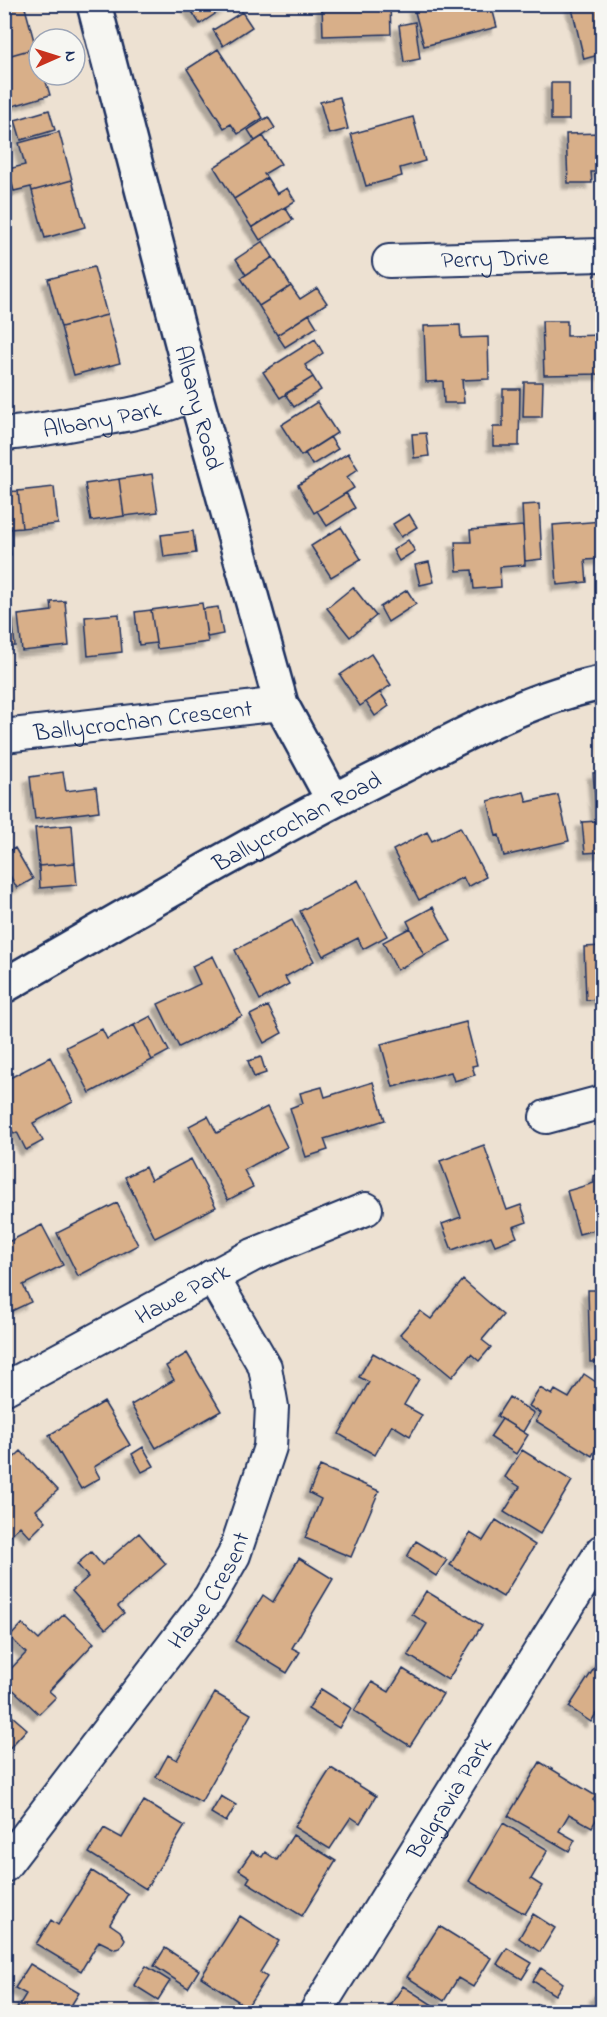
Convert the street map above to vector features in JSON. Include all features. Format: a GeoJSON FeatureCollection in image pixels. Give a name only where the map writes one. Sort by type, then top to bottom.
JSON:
{"type":"FeatureCollection","features":[{"type":"Feature","properties":{"kind":"street","name":"Albany Road"},"geometry":{"type":"LineString","coordinates":[[94,4],[195,393],[281,704],[333,800]]}},
{"type":"Feature","properties":{"kind":"street","name":"Perry Drive"},"geometry":{"type":"LineString","coordinates":[[389,261],[603,255]]}},
{"type":"Feature","properties":{"kind":"street","name":"Albany Park"},"geometry":{"type":"LineString","coordinates":[[4,434],[137,413],[180,401],[195,393]]}},
{"type":"Feature","properties":{"kind":"street","name":"Ballycrochan Road"},"geometry":{"type":"LineString","coordinates":[[4,986],[333,800],[503,715],[574,689],[603,683]]}},
{"type":"Feature","properties":{"kind":"street","name":"Ballycrochan Crescent"},"geometry":{"type":"LineString","coordinates":[[4,736],[281,704]]}},
{"type":"Feature","properties":{"kind":"street"},"geometry":{"type":"LineString","coordinates":[[546,1117],[603,1102]]}},
{"type":"Feature","properties":{"kind":"street","name":"Hawe Park"},"geometry":{"type":"LineString","coordinates":[[4,1389],[253,1255],[366,1209]]}},
{"type":"Feature","properties":{"kind":"street","name":"Hawe Cresent"},"geometry":{"type":"LineString","coordinates":[[4,1866],[210,1597],[234,1555],[270,1447],[272,1407],[265,1367],[212,1276]]}},
{"type":"Feature","properties":{"kind":"street","name":"Belgravia Park"},"geometry":{"type":"LineString","coordinates":[[316,2013],[592,1591],[603,1551]]}},
{"type":"Feature","properties":{"kind":"building"},"geometry":{"type":"Polygon","coordinates":[[[24,4],[30,27],[27,27],[27,51],[4,57],[4,5],[24,4]]]}},
{"type":"Feature","properties":{"kind":"building"},"geometry":{"type":"Polygon","coordinates":[[[187,4],[230,4],[200,24],[187,4]]]}},
{"type":"Feature","properties":{"kind":"building"},"geometry":{"type":"Polygon","coordinates":[[[322,4],[390,4],[391,34],[323,36],[322,4]]]}},
{"type":"Feature","properties":{"kind":"building"},"geometry":{"type":"Polygon","coordinates":[[[429,4],[491,4],[497,27],[424,46],[414,8],[429,4]]]}},
{"type":"Feature","properties":{"kind":"building"},"geometry":{"type":"Polygon","coordinates":[[[571,4],[602,4],[602,54],[584,59],[571,4]]]}},
{"type":"Feature","properties":{"kind":"building"},"geometry":{"type":"Polygon","coordinates":[[[242,12],[252,27],[223,46],[213,30],[242,12]]]}},
{"type":"Feature","properties":{"kind":"building"},"geometry":{"type":"Polygon","coordinates":[[[415,22],[420,59],[404,62],[399,25],[415,22]]]}},
{"type":"Feature","properties":{"kind":"building"},"geometry":{"type":"Polygon","coordinates":[[[218,49],[263,118],[238,134],[231,124],[224,128],[187,69],[218,49]]]}},
{"type":"Feature","properties":{"kind":"building"},"geometry":{"type":"Polygon","coordinates":[[[27,51],[27,87],[48,87],[50,95],[6,108],[4,57],[27,51]]]}},
{"type":"Feature","properties":{"kind":"building"},"geometry":{"type":"Polygon","coordinates":[[[551,83],[569,83],[569,120],[551,120],[551,83]]]}},
{"type":"Feature","properties":{"kind":"building"},"geometry":{"type":"Polygon","coordinates":[[[340,97],[348,129],[329,134],[320,102],[340,97]]]}},
{"type":"Feature","properties":{"kind":"building"},"geometry":{"type":"Polygon","coordinates":[[[49,110],[55,130],[21,140],[15,120],[49,110]]]}},
{"type":"Feature","properties":{"kind":"building"},"geometry":{"type":"Polygon","coordinates":[[[268,117],[275,128],[255,141],[248,130],[268,117]]]}},
{"type":"Feature","properties":{"kind":"building"},"geometry":{"type":"Polygon","coordinates":[[[413,117],[425,161],[400,168],[402,176],[366,186],[351,134],[413,117]]]}},
{"type":"Feature","properties":{"kind":"building"},"geometry":{"type":"Polygon","coordinates":[[[59,132],[72,180],[32,191],[31,187],[14,191],[8,169],[25,165],[19,143],[59,132]]]}},
{"type":"Feature","properties":{"kind":"building"},"geometry":{"type":"Polygon","coordinates":[[[602,133],[602,172],[591,172],[592,183],[568,183],[566,134],[602,133]]]}},
{"type":"Feature","properties":{"kind":"building"},"geometry":{"type":"Polygon","coordinates":[[[263,136],[281,164],[264,174],[267,178],[234,199],[214,167],[263,136]]]}},
{"type":"Feature","properties":{"kind":"building"},"geometry":{"type":"Polygon","coordinates":[[[267,178],[277,194],[287,188],[295,201],[252,228],[234,199],[267,178]]]}},
{"type":"Feature","properties":{"kind":"building"},"geometry":{"type":"Polygon","coordinates":[[[72,180],[85,227],[45,238],[32,191],[72,180]]]}},
{"type":"Feature","properties":{"kind":"building"},"geometry":{"type":"Polygon","coordinates":[[[285,207],[293,220],[260,240],[252,227],[285,207]]]}},
{"type":"Feature","properties":{"kind":"building"},"geometry":{"type":"Polygon","coordinates":[[[263,241],[273,257],[246,275],[236,259],[263,241]]]}},
{"type":"Feature","properties":{"kind":"building"},"geometry":{"type":"Polygon","coordinates":[[[273,257],[291,286],[259,306],[241,278],[273,257]]]}},
{"type":"Feature","properties":{"kind":"building"},"geometry":{"type":"Polygon","coordinates":[[[94,267],[107,315],[61,327],[48,279],[94,267]]]}},
{"type":"Feature","properties":{"kind":"building"},"geometry":{"type":"Polygon","coordinates":[[[291,286],[300,299],[317,288],[327,303],[277,335],[259,306],[291,286]]]}},
{"type":"Feature","properties":{"kind":"building"},"geometry":{"type":"Polygon","coordinates":[[[309,314],[317,327],[285,347],[277,335],[309,314]]]}},
{"type":"Feature","properties":{"kind":"building"},"geometry":{"type":"Polygon","coordinates":[[[107,315],[120,363],[74,375],[61,327],[107,315]]]}},
{"type":"Feature","properties":{"kind":"building"},"geometry":{"type":"Polygon","coordinates":[[[542,321],[567,321],[567,336],[602,335],[602,374],[544,375],[542,321]]]}},
{"type":"Feature","properties":{"kind":"building"},"geometry":{"type":"Polygon","coordinates":[[[460,325],[461,338],[488,337],[489,379],[462,380],[464,403],[444,403],[443,381],[426,382],[424,326],[460,325]]]}},
{"type":"Feature","properties":{"kind":"building"},"geometry":{"type":"Polygon","coordinates":[[[315,339],[323,353],[305,365],[313,377],[280,398],[263,372],[315,339]]]}},
{"type":"Feature","properties":{"kind":"building"},"geometry":{"type":"Polygon","coordinates":[[[313,377],[321,390],[294,407],[285,394],[313,377]]]}},
{"type":"Feature","properties":{"kind":"building"},"geometry":{"type":"Polygon","coordinates":[[[524,382],[543,382],[542,417],[523,417],[524,382]]]}},
{"type":"Feature","properties":{"kind":"building"},"geometry":{"type":"Polygon","coordinates":[[[503,389],[520,389],[519,446],[493,446],[493,427],[503,427],[503,389]]]}},
{"type":"Feature","properties":{"kind":"building"},"geometry":{"type":"Polygon","coordinates":[[[317,402],[337,433],[301,456],[281,425],[317,402]]]}},
{"type":"Feature","properties":{"kind":"building"},"geometry":{"type":"Polygon","coordinates":[[[426,433],[429,456],[414,458],[412,434],[426,433]]]}},
{"type":"Feature","properties":{"kind":"building"},"geometry":{"type":"Polygon","coordinates":[[[330,437],[338,449],[312,465],[305,453],[330,437]]]}},
{"type":"Feature","properties":{"kind":"building"},"geometry":{"type":"Polygon","coordinates":[[[348,453],[358,469],[347,477],[354,488],[314,513],[298,485],[348,453]]]}},
{"type":"Feature","properties":{"kind":"building"},"geometry":{"type":"Polygon","coordinates":[[[152,474],[158,512],[124,516],[119,479],[152,474]]]}},
{"type":"Feature","properties":{"kind":"building"},"geometry":{"type":"Polygon","coordinates":[[[119,479],[124,516],[91,521],[85,484],[119,479]]]}},
{"type":"Feature","properties":{"kind":"building"},"geometry":{"type":"Polygon","coordinates":[[[54,487],[58,524],[22,528],[18,491],[54,487]]]}},
{"type":"Feature","properties":{"kind":"building"},"geometry":{"type":"Polygon","coordinates":[[[18,491],[22,528],[9,529],[11,555],[4,555],[4,492],[18,491]]]}},
{"type":"Feature","properties":{"kind":"building"},"geometry":{"type":"Polygon","coordinates":[[[346,493],[355,508],[327,526],[317,511],[346,493]]]}},
{"type":"Feature","properties":{"kind":"building"},"geometry":{"type":"Polygon","coordinates":[[[539,504],[542,559],[525,561],[522,505],[539,504]]]}},
{"type":"Feature","properties":{"kind":"building"},"geometry":{"type":"Polygon","coordinates":[[[409,514],[417,527],[401,537],[393,524],[409,514]]]}},
{"type":"Feature","properties":{"kind":"building"},"geometry":{"type":"Polygon","coordinates":[[[602,521],[602,559],[585,560],[587,582],[557,585],[553,525],[602,521]]]}},
{"type":"Feature","properties":{"kind":"building"},"geometry":{"type":"Polygon","coordinates":[[[523,526],[525,565],[500,567],[501,587],[474,589],[472,570],[457,571],[455,542],[471,542],[470,530],[523,526]]]}},
{"type":"Feature","properties":{"kind":"building"},"geometry":{"type":"Polygon","coordinates":[[[341,527],[361,559],[331,577],[311,546],[341,527]]]}},
{"type":"Feature","properties":{"kind":"building"},"geometry":{"type":"Polygon","coordinates":[[[193,531],[196,553],[164,557],[161,535],[193,531]]]}},
{"type":"Feature","properties":{"kind":"building"},"geometry":{"type":"Polygon","coordinates":[[[408,540],[415,551],[399,561],[393,550],[408,540]]]}},
{"type":"Feature","properties":{"kind":"building"},"geometry":{"type":"Polygon","coordinates":[[[429,562],[434,582],[420,585],[415,565],[429,562]]]}},
{"type":"Feature","properties":{"kind":"building"},"geometry":{"type":"Polygon","coordinates":[[[353,587],[376,616],[350,637],[327,608],[353,587]]]}},
{"type":"Feature","properties":{"kind":"building"},"geometry":{"type":"Polygon","coordinates":[[[407,590],[416,604],[388,622],[380,607],[407,590]]]}},
{"type":"Feature","properties":{"kind":"building"},"geometry":{"type":"Polygon","coordinates":[[[65,601],[69,646],[22,651],[18,615],[52,611],[51,602],[65,601]]]}},
{"type":"Feature","properties":{"kind":"building"},"geometry":{"type":"Polygon","coordinates":[[[202,603],[208,642],[157,649],[151,610],[202,603]]]}},
{"type":"Feature","properties":{"kind":"building"},"geometry":{"type":"Polygon","coordinates":[[[4,604],[11,604],[15,646],[4,647],[4,604]]]}},
{"type":"Feature","properties":{"kind":"building"},"geometry":{"type":"Polygon","coordinates":[[[218,607],[223,634],[207,637],[203,609],[218,607]]]}},
{"type":"Feature","properties":{"kind":"building"},"geometry":{"type":"Polygon","coordinates":[[[151,610],[156,643],[139,645],[135,612],[151,610]]]}},
{"type":"Feature","properties":{"kind":"building"},"geometry":{"type":"Polygon","coordinates":[[[119,614],[122,652],[88,656],[85,617],[119,614]]]}},
{"type":"Feature","properties":{"kind":"building"},"geometry":{"type":"Polygon","coordinates":[[[371,654],[391,685],[360,706],[340,675],[371,654]]]}},
{"type":"Feature","properties":{"kind":"building"},"geometry":{"type":"Polygon","coordinates":[[[380,692],[389,706],[375,716],[366,702],[380,692]]]}},
{"type":"Feature","properties":{"kind":"building"},"geometry":{"type":"Polygon","coordinates":[[[63,772],[66,791],[96,787],[99,811],[35,819],[30,777],[63,772]]]}},
{"type":"Feature","properties":{"kind":"building"},"geometry":{"type":"Polygon","coordinates":[[[602,772],[602,839],[599,839],[593,773],[602,772]]]}},
{"type":"Feature","properties":{"kind":"building"},"geometry":{"type":"Polygon","coordinates":[[[524,792],[527,802],[558,795],[569,841],[504,856],[499,835],[496,836],[488,801],[524,792]]]}},
{"type":"Feature","properties":{"kind":"building"},"geometry":{"type":"Polygon","coordinates":[[[598,821],[601,852],[585,853],[582,822],[598,821]]]}},
{"type":"Feature","properties":{"kind":"building"},"geometry":{"type":"Polygon","coordinates":[[[72,825],[75,863],[39,866],[35,828],[72,825]]]}},
{"type":"Feature","properties":{"kind":"building"},"geometry":{"type":"Polygon","coordinates":[[[460,827],[486,877],[468,887],[463,877],[419,900],[393,850],[427,832],[432,841],[460,827]]]}},
{"type":"Feature","properties":{"kind":"building"},"geometry":{"type":"Polygon","coordinates":[[[15,848],[33,879],[17,888],[4,865],[4,853],[15,848]]]}},
{"type":"Feature","properties":{"kind":"building"},"geometry":{"type":"Polygon","coordinates":[[[75,863],[77,885],[40,888],[39,866],[75,863]]]}},
{"type":"Feature","properties":{"kind":"building"},"geometry":{"type":"Polygon","coordinates":[[[4,880],[12,893],[4,898],[4,880]]]}},
{"type":"Feature","properties":{"kind":"building"},"geometry":{"type":"Polygon","coordinates":[[[358,880],[387,936],[363,949],[358,938],[323,956],[300,911],[358,880]]]}},
{"type":"Feature","properties":{"kind":"building"},"geometry":{"type":"Polygon","coordinates":[[[433,907],[451,941],[424,955],[407,921],[433,907]]]}},
{"type":"Feature","properties":{"kind":"building"},"geometry":{"type":"Polygon","coordinates":[[[292,920],[314,961],[285,977],[289,984],[260,1000],[235,950],[292,920]]]}},
{"type":"Feature","properties":{"kind":"building"},"geometry":{"type":"Polygon","coordinates":[[[410,928],[424,955],[397,970],[383,942],[410,928]]]}},
{"type":"Feature","properties":{"kind":"building"},"geometry":{"type":"Polygon","coordinates":[[[602,946],[602,999],[586,1000],[584,947],[602,946]]]}},
{"type":"Feature","properties":{"kind":"building"},"geometry":{"type":"Polygon","coordinates":[[[213,956],[242,1016],[179,1047],[158,1004],[200,984],[192,966],[213,956]]]}},
{"type":"Feature","properties":{"kind":"building"},"geometry":{"type":"Polygon","coordinates":[[[268,1006],[282,1033],[264,1043],[250,1015],[268,1006]]]}},
{"type":"Feature","properties":{"kind":"building"},"geometry":{"type":"Polygon","coordinates":[[[151,1016],[169,1051],[152,1060],[134,1025],[151,1016]]]}},
{"type":"Feature","properties":{"kind":"building"},"geometry":{"type":"Polygon","coordinates":[[[466,1022],[477,1065],[472,1066],[475,1075],[454,1081],[451,1072],[393,1087],[381,1044],[466,1022]]]}},
{"type":"Feature","properties":{"kind":"building"},"geometry":{"type":"Polygon","coordinates":[[[134,1025],[152,1060],[90,1093],[66,1047],[102,1029],[107,1039],[134,1025]]]}},
{"type":"Feature","properties":{"kind":"building"},"geometry":{"type":"Polygon","coordinates":[[[50,1057],[73,1102],[33,1123],[43,1141],[26,1150],[17,1132],[14,1134],[4,1116],[4,1081],[50,1057]]]}},
{"type":"Feature","properties":{"kind":"building"},"geometry":{"type":"Polygon","coordinates":[[[261,1057],[266,1073],[254,1077],[248,1061],[261,1057]]]}},
{"type":"Feature","properties":{"kind":"building"},"geometry":{"type":"Polygon","coordinates":[[[373,1082],[385,1120],[324,1139],[328,1150],[306,1157],[290,1108],[303,1103],[300,1093],[322,1087],[325,1097],[373,1082]]]}},
{"type":"Feature","properties":{"kind":"building"},"geometry":{"type":"Polygon","coordinates":[[[267,1107],[287,1147],[244,1170],[253,1187],[228,1200],[189,1126],[208,1116],[217,1133],[267,1107]]]}},
{"type":"Feature","properties":{"kind":"building"},"geometry":{"type":"Polygon","coordinates":[[[484,1145],[507,1210],[521,1205],[527,1222],[513,1227],[517,1237],[495,1245],[491,1236],[452,1250],[442,1224],[461,1217],[440,1161],[484,1145]]]}},
{"type":"Feature","properties":{"kind":"building"},"geometry":{"type":"Polygon","coordinates":[[[191,1159],[216,1207],[155,1238],[125,1177],[145,1167],[151,1180],[191,1159]]]}},
{"type":"Feature","properties":{"kind":"building"},"geometry":{"type":"Polygon","coordinates":[[[602,1173],[602,1228],[579,1234],[567,1191],[594,1183],[593,1176],[602,1173]]]}},
{"type":"Feature","properties":{"kind":"building"},"geometry":{"type":"Polygon","coordinates":[[[117,1203],[138,1245],[78,1276],[57,1233],[117,1203]]]}},
{"type":"Feature","properties":{"kind":"building"},"geometry":{"type":"Polygon","coordinates":[[[42,1225],[63,1265],[23,1285],[31,1302],[5,1314],[4,1244],[42,1225]]]}},
{"type":"Feature","properties":{"kind":"building"},"geometry":{"type":"Polygon","coordinates":[[[463,1280],[503,1315],[482,1340],[491,1347],[479,1361],[471,1354],[452,1377],[400,1334],[420,1311],[431,1319],[463,1280]]]}},
{"type":"Feature","properties":{"kind":"building"},"geometry":{"type":"Polygon","coordinates":[[[588,1290],[602,1290],[602,1362],[590,1362],[588,1290]]]}},
{"type":"Feature","properties":{"kind":"building"},"geometry":{"type":"Polygon","coordinates":[[[187,1353],[221,1411],[156,1448],[131,1405],[174,1380],[166,1366],[187,1353]]]}},
{"type":"Feature","properties":{"kind":"building"},"geometry":{"type":"Polygon","coordinates":[[[373,1353],[419,1379],[404,1405],[422,1415],[410,1436],[392,1425],[375,1455],[339,1434],[369,1382],[359,1377],[373,1353]]]}},
{"type":"Feature","properties":{"kind":"building"},"geometry":{"type":"Polygon","coordinates":[[[584,1374],[602,1386],[602,1439],[592,1456],[536,1421],[541,1413],[529,1406],[540,1388],[552,1395],[555,1390],[569,1398],[584,1374]]]}},
{"type":"Feature","properties":{"kind":"building"},"geometry":{"type":"Polygon","coordinates":[[[509,1397],[534,1413],[523,1432],[497,1416],[509,1397]]]}},
{"type":"Feature","properties":{"kind":"building"},"geometry":{"type":"Polygon","coordinates":[[[104,1402],[130,1445],[94,1467],[100,1478],[81,1489],[49,1435],[104,1402]]]}},
{"type":"Feature","properties":{"kind":"building"},"geometry":{"type":"Polygon","coordinates":[[[502,1419],[528,1435],[516,1454],[490,1437],[502,1419]]]}},
{"type":"Feature","properties":{"kind":"building"},"geometry":{"type":"Polygon","coordinates":[[[143,1447],[154,1466],[142,1472],[132,1454],[143,1447]]]}},
{"type":"Feature","properties":{"kind":"building"},"geometry":{"type":"Polygon","coordinates":[[[522,1450],[572,1481],[540,1534],[504,1512],[520,1487],[505,1477],[522,1450]]]}},
{"type":"Feature","properties":{"kind":"building"},"geometry":{"type":"Polygon","coordinates":[[[21,1451],[58,1490],[36,1510],[46,1521],[30,1537],[20,1526],[4,1541],[4,1480],[9,1476],[4,1467],[21,1451]]]}},
{"type":"Feature","properties":{"kind":"building"},"geometry":{"type":"Polygon","coordinates":[[[320,1466],[379,1491],[351,1557],[305,1538],[321,1499],[309,1493],[320,1466]]]}},
{"type":"Feature","properties":{"kind":"building"},"geometry":{"type":"Polygon","coordinates":[[[496,1520],[535,1545],[503,1597],[450,1565],[470,1533],[483,1541],[496,1520]]]}},
{"type":"Feature","properties":{"kind":"building"},"geometry":{"type":"Polygon","coordinates":[[[139,1533],[166,1564],[118,1606],[124,1613],[106,1629],[72,1591],[88,1577],[77,1564],[91,1552],[102,1565],[139,1533]]]}},
{"type":"Feature","properties":{"kind":"building"},"geometry":{"type":"Polygon","coordinates":[[[416,1541],[447,1560],[436,1576],[407,1557],[416,1541]]]}},
{"type":"Feature","properties":{"kind":"building"},"geometry":{"type":"Polygon","coordinates":[[[299,1558],[333,1579],[292,1648],[300,1652],[287,1673],[235,1641],[263,1595],[273,1602],[299,1558]]]}},
{"type":"Feature","properties":{"kind":"building"},"geometry":{"type":"Polygon","coordinates":[[[426,1591],[482,1625],[448,1680],[408,1655],[427,1624],[412,1614],[426,1591]]]}},
{"type":"Feature","properties":{"kind":"building"},"geometry":{"type":"Polygon","coordinates":[[[64,1614],[94,1643],[49,1691],[56,1697],[39,1714],[4,1681],[4,1676],[26,1653],[10,1637],[22,1624],[39,1640],[64,1614]]]}},
{"type":"Feature","properties":{"kind":"building"},"geometry":{"type":"Polygon","coordinates":[[[602,1656],[602,1712],[599,1709],[591,1722],[569,1707],[602,1656]]]}},
{"type":"Feature","properties":{"kind":"building"},"geometry":{"type":"Polygon","coordinates":[[[403,1669],[443,1694],[410,1746],[354,1711],[372,1682],[389,1692],[403,1669]]]}},
{"type":"Feature","properties":{"kind":"building"},"geometry":{"type":"Polygon","coordinates":[[[321,1689],[351,1708],[339,1728],[308,1709],[321,1689]]]}},
{"type":"Feature","properties":{"kind":"building"},"geometry":{"type":"Polygon","coordinates":[[[215,1693],[251,1714],[201,1802],[156,1777],[168,1755],[177,1760],[215,1693]]]}},
{"type":"Feature","properties":{"kind":"building"},"geometry":{"type":"Polygon","coordinates":[[[4,1709],[27,1729],[4,1754],[4,1709]]]}},
{"type":"Feature","properties":{"kind":"building"},"geometry":{"type":"Polygon","coordinates":[[[540,1762],[596,1796],[593,1800],[602,1806],[592,1827],[569,1814],[559,1831],[575,1840],[569,1851],[508,1816],[540,1762]]]}},
{"type":"Feature","properties":{"kind":"building"},"geometry":{"type":"Polygon","coordinates":[[[331,1768],[376,1796],[360,1823],[351,1817],[330,1849],[294,1827],[331,1768]]]}},
{"type":"Feature","properties":{"kind":"building"},"geometry":{"type":"Polygon","coordinates":[[[221,1796],[236,1805],[226,1822],[211,1813],[221,1796]]]}},
{"type":"Feature","properties":{"kind":"building"},"geometry":{"type":"Polygon","coordinates":[[[144,1801],[185,1826],[146,1889],[89,1853],[104,1828],[122,1838],[144,1801]]]}},
{"type":"Feature","properties":{"kind":"building"},"geometry":{"type":"Polygon","coordinates":[[[503,1823],[548,1850],[531,1879],[542,1886],[525,1914],[469,1881],[503,1823]]]}},
{"type":"Feature","properties":{"kind":"building"},"geometry":{"type":"Polygon","coordinates":[[[293,1835],[336,1861],[302,1916],[247,1882],[250,1877],[239,1870],[252,1851],[262,1857],[265,1852],[277,1860],[293,1835]]]}},
{"type":"Feature","properties":{"kind":"building"},"geometry":{"type":"Polygon","coordinates":[[[92,1871],[128,1894],[110,1924],[120,1931],[125,1939],[120,1948],[115,1949],[99,1941],[81,1971],[36,1944],[51,1920],[58,1925],[92,1871]]]}},
{"type":"Feature","properties":{"kind":"building"},"geometry":{"type":"Polygon","coordinates":[[[533,1914],[555,1928],[540,1952],[519,1938],[533,1914]]]}},
{"type":"Feature","properties":{"kind":"building"},"geometry":{"type":"Polygon","coordinates":[[[240,1916],[279,1941],[260,1972],[267,1977],[247,2007],[201,1977],[240,1916]]]}},
{"type":"Feature","properties":{"kind":"building"},"geometry":{"type":"Polygon","coordinates":[[[439,1926],[491,1958],[473,1987],[458,1978],[444,2001],[407,1977],[439,1926]]]}},
{"type":"Feature","properties":{"kind":"building"},"geometry":{"type":"Polygon","coordinates":[[[165,1948],[199,1970],[188,1988],[154,1966],[165,1948]]]}},
{"type":"Feature","properties":{"kind":"building"},"geometry":{"type":"Polygon","coordinates":[[[507,1948],[532,1963],[522,1979],[497,1964],[507,1948]]]}},
{"type":"Feature","properties":{"kind":"building"},"geometry":{"type":"Polygon","coordinates":[[[30,1964],[79,1993],[67,2012],[15,2012],[26,1994],[15,1988],[30,1964]]]}},
{"type":"Feature","properties":{"kind":"building"},"geometry":{"type":"Polygon","coordinates":[[[146,1966],[170,1981],[158,2000],[134,1985],[146,1966]]]}},
{"type":"Feature","properties":{"kind":"building"},"geometry":{"type":"Polygon","coordinates":[[[541,1968],[563,1983],[555,1995],[533,1981],[541,1968]]]}},
{"type":"Feature","properties":{"kind":"building"},"geometry":{"type":"Polygon","coordinates":[[[403,1986],[439,2009],[437,2012],[386,2012],[403,1986]]]}},
{"type":"Feature","properties":{"kind":"building"},"geometry":{"type":"Polygon","coordinates":[[[602,1989],[602,2005],[595,1997],[602,1989]]]}},
{"type":"Feature","properties":{"kind":"building"},"geometry":{"type":"Polygon","coordinates":[[[183,2003],[198,2012],[177,2012],[183,2003]]]}},
{"type":"Feature","properties":{"kind":"building"},"geometry":{"type":"Polygon","coordinates":[[[538,2004],[552,2012],[533,2012],[538,2004]]]}}]}
